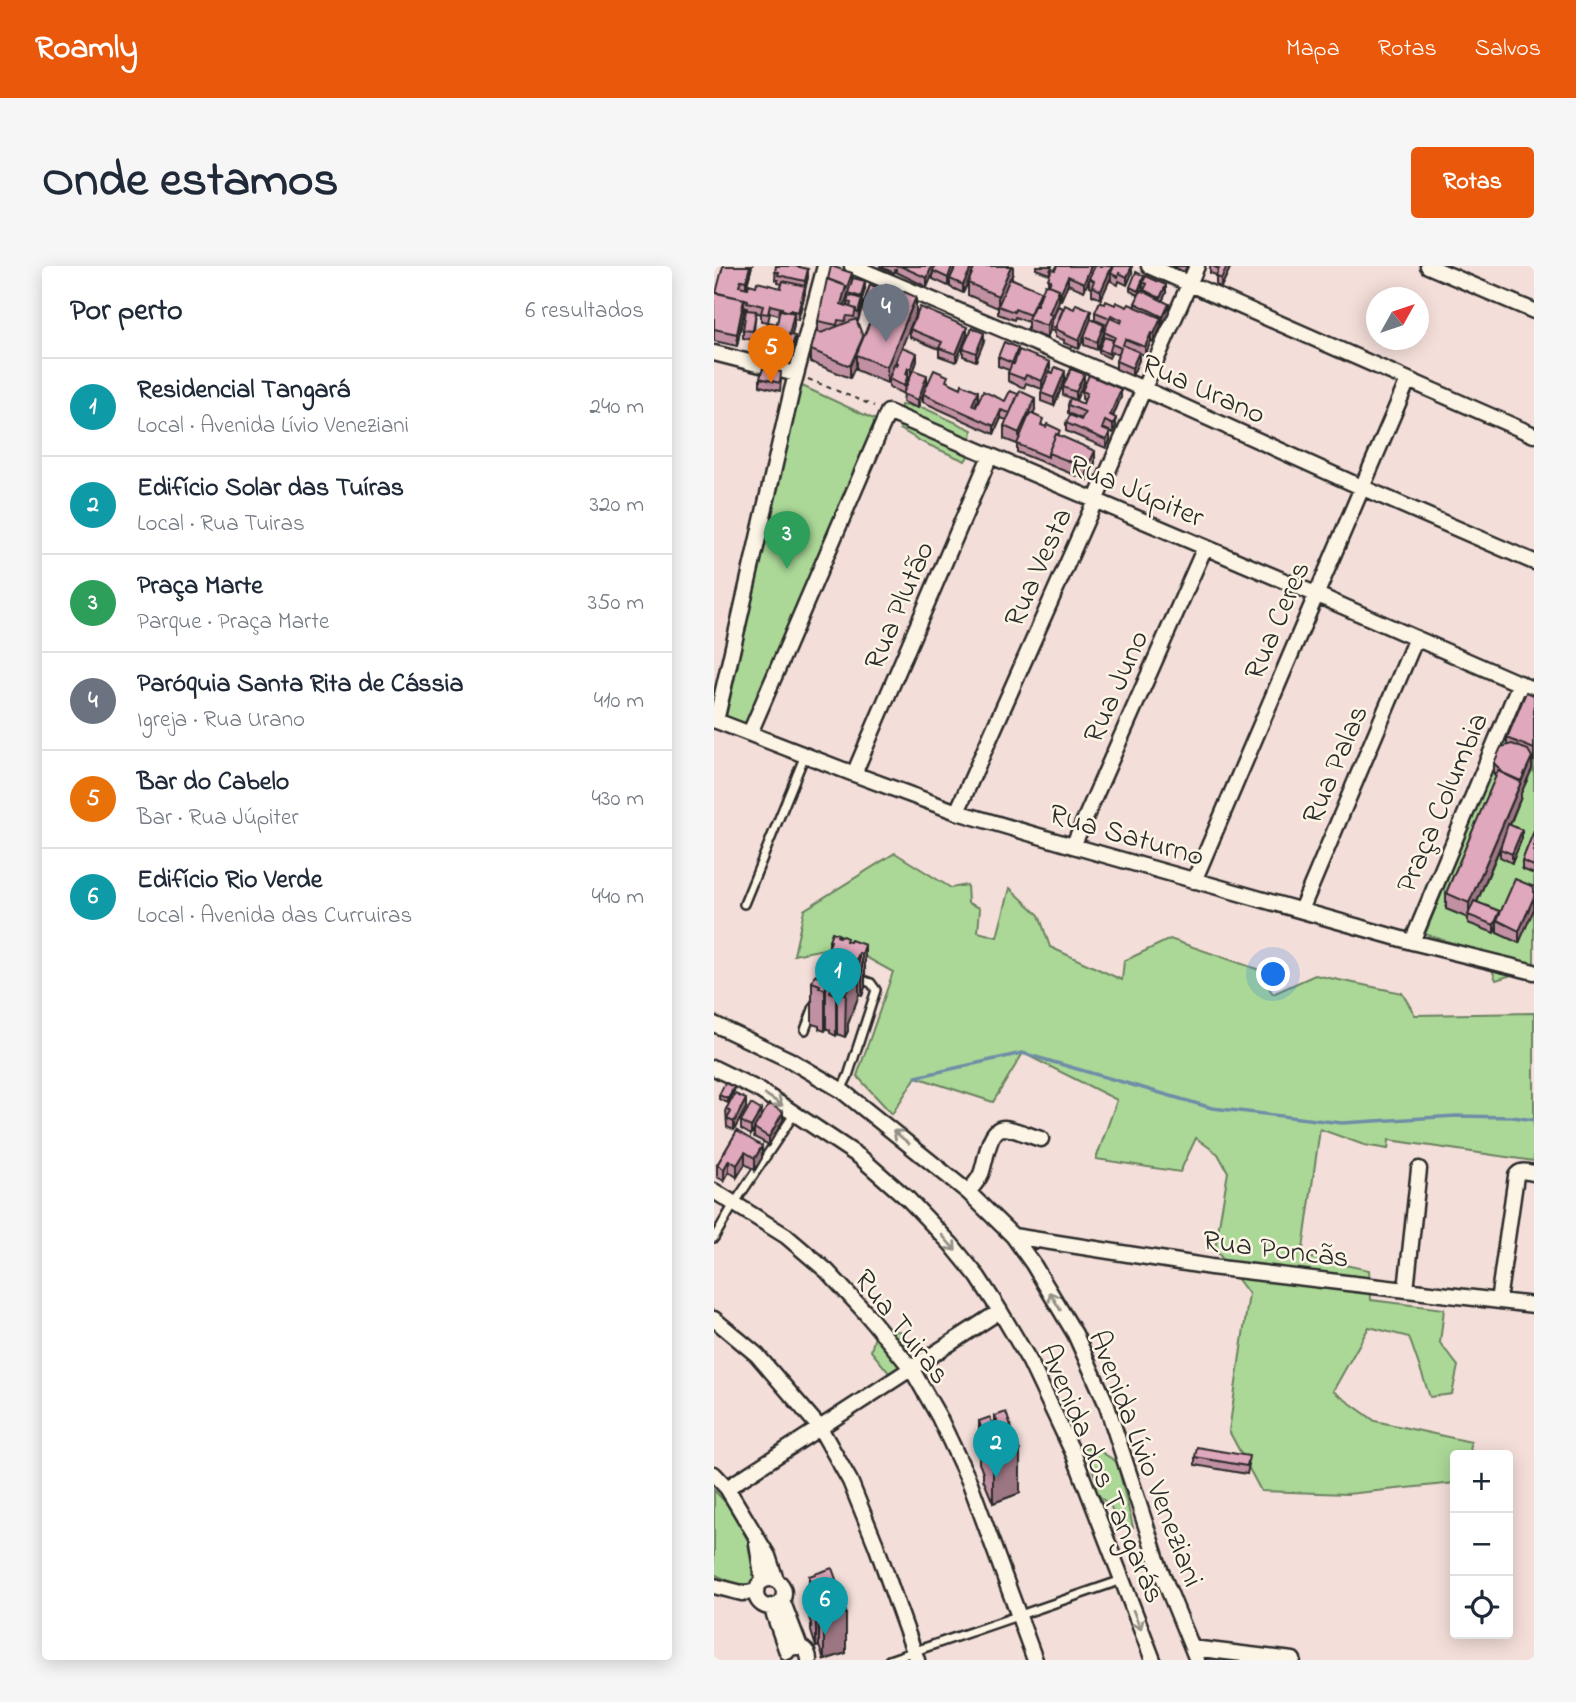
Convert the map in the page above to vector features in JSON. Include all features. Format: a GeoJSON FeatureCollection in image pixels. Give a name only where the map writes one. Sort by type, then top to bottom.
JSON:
{"type":"FeatureCollection","features":[{"type":"Feature","properties":{"kind":"street"},"geometry":{"type":"LineString","coordinates":[[715,720],[796,374],[825,266]]}},
{"type":"Feature","properties":{"kind":"street","name":"Rua Urano"},"geometry":{"type":"LineString","coordinates":[[852,266],[1144,389],[1534,562]]}},
{"type":"Feature","properties":{"kind":"street"},"geometry":{"type":"LineString","coordinates":[[1149,266],[1534,435]]}},
{"type":"Feature","properties":{"kind":"street","name":"Rua Vesta"},"geometry":{"type":"LineString","coordinates":[[957,812],[1197,266]]}},
{"type":"Feature","properties":{"kind":"street"},"geometry":{"type":"LineString","coordinates":[[1428,266],[1534,311]]}},
{"type":"Feature","properties":{"kind":"street"},"geometry":{"type":"LineString","coordinates":[[714,353],[796,374]]}},
{"type":"Feature","properties":{"kind":"street","name":"Rua Ceres"},"geometry":{"type":"LineString","coordinates":[[1194,881],[1408,380]]}},
{"type":"Feature","properties":{"kind":"street"},"geometry":{"type":"LineString","coordinates":[[750,733],[888,412]]}},
{"type":"Feature","properties":{"kind":"street","name":"Rua Júpiter"},"geometry":{"type":"LineString","coordinates":[[888,412],[1534,690]]}},
{"type":"Feature","properties":{"kind":"street","name":"Rua Plutão"},"geometry":{"type":"LineString","coordinates":[[854,775],[990,456]]}},
{"type":"Feature","properties":{"kind":"street","name":"Rua Juno"},"geometry":{"type":"LineString","coordinates":[[1073,846],[1205,547]]}},
{"type":"Feature","properties":{"kind":"street","name":"Rua Palas"},"geometry":{"type":"LineString","coordinates":[[1301,910],[1416,638]]}},
{"type":"Feature","properties":{"kind":"street","name":"Praça Columbia"},"geometry":{"type":"LineString","coordinates":[[1412,942],[1520,683]]}},
{"type":"Feature","properties":{"kind":"street","name":"Rua Saturno"},"geometry":{"type":"LineString","coordinates":[[715,720],[957,812],[1412,942],[1534,972]]}},
{"type":"Feature","properties":{"kind":"street","name":"Avenida Lívio Veneziani"},"geometry":{"type":"LineString","coordinates":[[714,1024],[790,1060],[841,1090],[968,1192],[1013,1236],[1033,1264],[1074,1334],[1106,1403],[1160,1569],[1194,1654]]}},
{"type":"Feature","properties":{"kind":"street","name":"Avenida dos Tangarás"},"geometry":{"type":"LineString","coordinates":[[714,1068],[759,1090],[860,1157],[909,1200],[978,1277],[1030,1362],[1074,1455],[1153,1660]]}},
{"type":"Feature","properties":{"kind":"street"},"geometry":{"type":"LineString","coordinates":[[968,1192],[980,1178],[990,1140],[999,1128],[1041,1139]]}},
{"type":"Feature","properties":{"kind":"street"},"geometry":{"type":"LineString","coordinates":[[1406,1290],[1419,1169]]}},
{"type":"Feature","properties":{"kind":"street"},"geometry":{"type":"LineString","coordinates":[[1498,1301],[1516,1176],[1522,1171],[1534,1173]]}},
{"type":"Feature","properties":{"kind":"street","name":"Rua Tuiras"},"geometry":{"type":"LineString","coordinates":[[714,1191],[786,1236],[827,1271],[911,1368],[939,1417],[970,1483],[1035,1660]]}},
{"type":"Feature","properties":{"kind":"street","name":"Rua Poncãs"},"geometry":{"type":"LineString","coordinates":[[1013,1236],[1211,1267],[1534,1305]]}},
{"type":"Feature","properties":{"kind":"street"},"geometry":{"type":"LineString","coordinates":[[727,1488],[1000,1311]]}},
{"type":"Feature","properties":{"kind":"street"},"geometry":{"type":"LineString","coordinates":[[714,1319],[757,1355],[820,1428],[850,1481],[915,1656]]}},
{"type":"Feature","properties":{"kind":"street"},"geometry":{"type":"LineString","coordinates":[[714,1474],[727,1488],[755,1536],[765,1585],[759,1601],[762,1604],[776,1603]]}},
{"type":"Feature","properties":{"kind":"street"},"geometry":{"type":"LineString","coordinates":[[714,1586],[742,1593],[780,1583],[784,1591],[776,1603],[788,1655],[807,1651],[809,1660]]}},
{"type":"Feature","properties":{"kind":"street"},"geometry":{"type":"LineString","coordinates":[[1194,1654],[1293,1660]]}},
{"type":"Feature","properties":{"kind":"lane"},"geometry":{"type":"LineString","coordinates":[[744,904],[805,755]]}},
{"type":"Feature","properties":{"kind":"lane"},"geometry":{"type":"LineString","coordinates":[[841,1090],[876,990],[871,983],[846,974]]}},
{"type":"Feature","properties":{"kind":"lane"},"geometry":{"type":"LineString","coordinates":[[805,1030],[817,995]]}},
{"type":"Feature","properties":{"kind":"lane"},"geometry":{"type":"LineString","coordinates":[[714,1238],[795,1113]]}},
{"type":"Feature","properties":{"kind":"lane"},"geometry":{"type":"LineString","coordinates":[[889,1660],[915,1656],[1122,1580]]}},
{"type":"Feature","properties":{"kind":"path"},"geometry":{"type":"LineString","coordinates":[[796,374],[888,412]]}},
{"type":"Feature","properties":{"kind":"green space"},"geometry":{"type":"Polygon","coordinates":[[[800,385],[878,421],[750,725],[726,717],[800,385]]]}},
{"type":"Feature","properties":{"kind":"green space"},"geometry":{"type":"Polygon","coordinates":[[[901,405],[924,408],[972,430],[972,450],[965,461],[900,429],[901,405]]]}},
{"type":"Feature","properties":{"kind":"green space"},"geometry":{"type":"Polygon","coordinates":[[[1523,694],[1534,699],[1534,970],[1496,980],[1486,954],[1425,934],[1523,694]]]}},
{"type":"Feature","properties":{"kind":"green space"},"geometry":{"type":"Polygon","coordinates":[[[895,853],[951,888],[967,885],[968,903],[980,908],[978,932],[997,937],[1010,888],[1039,915],[1050,947],[1122,980],[1124,961],[1170,939],[1257,969],[1273,994],[1315,975],[1402,993],[1415,1015],[1534,1013],[1534,1161],[1389,1140],[1388,1149],[1364,1145],[1320,1129],[1302,1256],[1369,1270],[1371,1300],[1444,1309],[1440,1343],[1458,1366],[1452,1394],[1430,1397],[1409,1337],[1369,1327],[1333,1391],[1375,1421],[1471,1442],[1470,1450],[1450,1450],[1450,1484],[1347,1494],[1261,1491],[1229,1431],[1249,1294],[1215,1249],[1228,1172],[1218,1154],[1196,1138],[1180,1172],[1096,1159],[1117,1100],[1023,1053],[993,1102],[916,1077],[892,1114],[857,1076],[893,972],[844,945],[794,955],[804,910],[895,853]]]}},
{"type":"Feature","properties":{"kind":"green space"},"geometry":{"type":"Polygon","coordinates":[[[888,1330],[905,1332],[904,1343],[898,1348],[901,1365],[889,1373],[871,1351],[875,1336],[888,1330]]]}},
{"type":"Feature","properties":{"kind":"green space"},"geometry":{"type":"Polygon","coordinates":[[[1093,1447],[1117,1462],[1133,1527],[1118,1526],[1111,1507],[1095,1492],[1096,1479],[1084,1449],[1093,1447]]]}},
{"type":"Feature","properties":{"kind":"green space"},"geometry":{"type":"Polygon","coordinates":[[[714,1490],[727,1504],[754,1551],[758,1580],[746,1589],[714,1574],[714,1490]]]}},
{"type":"Feature","properties":{"kind":"building"},"geometry":{"type":"Polygon","coordinates":[[[723,266],[750,266],[746,281],[741,280],[739,286],[748,288],[749,284],[756,286],[757,282],[781,288],[783,281],[805,286],[798,312],[781,310],[782,308],[770,305],[768,314],[761,313],[763,306],[716,293],[723,266]]]}},
{"type":"Feature","properties":{"kind":"building"},"geometry":{"type":"Polygon","coordinates":[[[776,266],[808,269],[805,281],[778,275],[779,272],[775,272],[776,266]]]}},
{"type":"Feature","properties":{"kind":"building"},"geometry":{"type":"Polygon","coordinates":[[[831,266],[852,273],[846,290],[846,286],[828,279],[831,266]]]}},
{"type":"Feature","properties":{"kind":"building"},"geometry":{"type":"Polygon","coordinates":[[[900,266],[932,266],[927,278],[900,266]]]}},
{"type":"Feature","properties":{"kind":"building"},"geometry":{"type":"Polygon","coordinates":[[[935,266],[952,266],[948,278],[933,271],[935,266]]]}},
{"type":"Feature","properties":{"kind":"building"},"geometry":{"type":"Polygon","coordinates":[[[956,266],[972,266],[963,285],[950,279],[956,266]]]}},
{"type":"Feature","properties":{"kind":"building"},"geometry":{"type":"Polygon","coordinates":[[[975,266],[1011,266],[998,296],[968,283],[975,266]]]}},
{"type":"Feature","properties":{"kind":"building"},"geometry":{"type":"Polygon","coordinates":[[[1057,266],[1091,266],[1084,283],[1068,276],[1061,292],[1049,285],[1051,280],[1048,279],[1052,269],[1055,270],[1057,266]]]}},
{"type":"Feature","properties":{"kind":"building"},"geometry":{"type":"Polygon","coordinates":[[[1095,266],[1112,266],[1101,291],[1092,286],[1094,281],[1089,278],[1095,266]]]}},
{"type":"Feature","properties":{"kind":"building"},"geometry":{"type":"Polygon","coordinates":[[[1114,266],[1132,266],[1127,277],[1119,273],[1118,277],[1111,273],[1114,266]]]}},
{"type":"Feature","properties":{"kind":"building"},"geometry":{"type":"Polygon","coordinates":[[[1213,266],[1227,266],[1221,279],[1216,276],[1219,269],[1213,266]]]}},
{"type":"Feature","properties":{"kind":"building"},"geometry":{"type":"Polygon","coordinates":[[[1136,272],[1144,276],[1138,291],[1130,287],[1136,272]]]}},
{"type":"Feature","properties":{"kind":"building"},"geometry":{"type":"Polygon","coordinates":[[[1146,276],[1166,285],[1160,298],[1144,290],[1147,284],[1143,282],[1146,276]]]}},
{"type":"Feature","properties":{"kind":"building"},"geometry":{"type":"Polygon","coordinates":[[[853,278],[865,281],[861,297],[848,293],[853,278]]]}},
{"type":"Feature","properties":{"kind":"building"},"geometry":{"type":"Polygon","coordinates":[[[1010,278],[1041,291],[1030,315],[998,306],[1010,278]]]}},
{"type":"Feature","properties":{"kind":"building"},"geometry":{"type":"Polygon","coordinates":[[[827,279],[846,286],[841,304],[856,309],[854,317],[847,316],[845,321],[838,320],[837,325],[818,321],[827,279]]]}},
{"type":"Feature","properties":{"kind":"building"},"geometry":{"type":"Polygon","coordinates":[[[886,284],[916,297],[887,367],[856,355],[886,284]]]}},
{"type":"Feature","properties":{"kind":"building"},"geometry":{"type":"Polygon","coordinates":[[[1045,284],[1059,289],[1047,326],[1028,319],[1045,284]]]}},
{"type":"Feature","properties":{"kind":"building"},"geometry":{"type":"Polygon","coordinates":[[[870,285],[883,290],[876,307],[864,303],[870,285]]]}},
{"type":"Feature","properties":{"kind":"building"},"geometry":{"type":"Polygon","coordinates":[[[1141,290],[1169,304],[1163,317],[1135,303],[1141,290]]]}},
{"type":"Feature","properties":{"kind":"building"},"geometry":{"type":"Polygon","coordinates":[[[714,292],[744,299],[737,334],[714,329],[714,292]]]}},
{"type":"Feature","properties":{"kind":"building"},"geometry":{"type":"Polygon","coordinates":[[[849,295],[862,299],[858,313],[850,307],[851,303],[847,302],[849,295]]]}},
{"type":"Feature","properties":{"kind":"building"},"geometry":{"type":"Polygon","coordinates":[[[1100,301],[1105,304],[1106,301],[1127,307],[1129,304],[1161,318],[1145,347],[1125,339],[1123,345],[1139,352],[1132,368],[1116,361],[1121,348],[1112,344],[1115,337],[1104,332],[1110,318],[1095,312],[1100,301]],[[1111,315],[1110,318],[1121,323],[1122,320],[1111,315]]]}},
{"type":"Feature","properties":{"kind":"building"},"geometry":{"type":"Polygon","coordinates":[[[1076,304],[1091,310],[1079,341],[1055,329],[1065,305],[1074,309],[1076,304]]]}},
{"type":"Feature","properties":{"kind":"building"},"geometry":{"type":"Polygon","coordinates":[[[1058,306],[1063,308],[1055,328],[1050,326],[1058,306]]]}},
{"type":"Feature","properties":{"kind":"building"},"geometry":{"type":"Polygon","coordinates":[[[920,307],[967,327],[956,354],[939,348],[942,342],[910,329],[920,307]]]}},
{"type":"Feature","properties":{"kind":"building"},"geometry":{"type":"Polygon","coordinates":[[[780,309],[794,313],[789,335],[795,336],[792,347],[763,340],[768,322],[777,324],[780,309]]]}},
{"type":"Feature","properties":{"kind":"building"},"geometry":{"type":"Polygon","coordinates":[[[746,310],[756,311],[753,331],[743,330],[746,310]]]}},
{"type":"Feature","properties":{"kind":"building"},"geometry":{"type":"Polygon","coordinates":[[[856,319],[863,337],[850,366],[811,350],[816,331],[821,333],[856,319]]]}},
{"type":"Feature","properties":{"kind":"building"},"geometry":{"type":"Polygon","coordinates":[[[1091,319],[1104,325],[1097,342],[1084,337],[1091,319]]]}},
{"type":"Feature","properties":{"kind":"building"},"geometry":{"type":"Polygon","coordinates":[[[972,328],[984,333],[976,353],[963,348],[972,328]]]}},
{"type":"Feature","properties":{"kind":"building"},"geometry":{"type":"Polygon","coordinates":[[[1104,337],[1113,340],[1109,354],[1099,349],[1104,337]]]}},
{"type":"Feature","properties":{"kind":"building"},"geometry":{"type":"Polygon","coordinates":[[[1004,342],[1018,348],[1012,363],[998,357],[1004,342]]]}},
{"type":"Feature","properties":{"kind":"building"},"geometry":{"type":"Polygon","coordinates":[[[902,347],[917,353],[911,369],[908,368],[904,386],[889,379],[894,365],[897,366],[902,347]]]}},
{"type":"Feature","properties":{"kind":"building"},"geometry":{"type":"Polygon","coordinates":[[[1019,350],[1050,362],[1042,381],[1026,375],[1024,379],[1008,373],[1012,363],[1014,364],[1019,350]]]}},
{"type":"Feature","properties":{"kind":"building"},"geometry":{"type":"Polygon","coordinates":[[[1055,367],[1065,371],[1054,398],[1041,393],[1049,372],[1053,373],[1055,367]]]}},
{"type":"Feature","properties":{"kind":"building"},"geometry":{"type":"Polygon","coordinates":[[[763,368],[781,372],[780,383],[760,378],[763,368]]]}},
{"type":"Feature","properties":{"kind":"building"},"geometry":{"type":"Polygon","coordinates":[[[1071,369],[1084,374],[1076,392],[1063,387],[1071,369]]]}},
{"type":"Feature","properties":{"kind":"building"},"geometry":{"type":"Polygon","coordinates":[[[913,370],[927,375],[918,400],[903,394],[913,370]]]}},
{"type":"Feature","properties":{"kind":"building"},"geometry":{"type":"Polygon","coordinates":[[[934,370],[948,376],[946,381],[961,388],[962,384],[978,391],[972,405],[976,407],[983,391],[1005,401],[1010,391],[1018,394],[1010,413],[1001,410],[994,426],[923,394],[934,370]]]}},
{"type":"Feature","properties":{"kind":"building"},"geometry":{"type":"Polygon","coordinates":[[[1089,375],[1121,389],[1110,415],[1116,418],[1113,425],[1105,421],[1102,429],[1110,432],[1106,440],[1066,423],[1070,415],[1081,420],[1085,412],[1068,405],[1070,398],[1083,404],[1087,393],[1082,391],[1089,375]]]}},
{"type":"Feature","properties":{"kind":"building"},"geometry":{"type":"Polygon","coordinates":[[[1020,391],[1035,398],[1019,433],[1004,426],[1020,391]]]}},
{"type":"Feature","properties":{"kind":"building"},"geometry":{"type":"Polygon","coordinates":[[[1030,413],[1043,419],[1041,425],[1046,427],[1047,424],[1060,430],[1048,457],[1017,444],[1030,413]]]}},
{"type":"Feature","properties":{"kind":"building"},"geometry":{"type":"Polygon","coordinates":[[[1056,434],[1095,451],[1087,468],[1048,453],[1056,434]]]}},
{"type":"Feature","properties":{"kind":"building"},"geometry":{"type":"Polygon","coordinates":[[[1526,692],[1534,695],[1534,749],[1507,738],[1526,692]]]}},
{"type":"Feature","properties":{"kind":"building"},"geometry":{"type":"Polygon","coordinates":[[[1512,744],[1528,750],[1532,757],[1521,781],[1503,773],[1494,763],[1501,747],[1512,744]]]}},
{"type":"Feature","properties":{"kind":"building"},"geometry":{"type":"Polygon","coordinates":[[[1498,771],[1521,782],[1469,903],[1446,893],[1498,771]]]}},
{"type":"Feature","properties":{"kind":"building"},"geometry":{"type":"Polygon","coordinates":[[[1508,824],[1522,830],[1512,854],[1500,849],[1508,824]]]}},
{"type":"Feature","properties":{"kind":"building"},"geometry":{"type":"Polygon","coordinates":[[[1534,831],[1534,866],[1522,861],[1534,831]]]}},
{"type":"Feature","properties":{"kind":"building"},"geometry":{"type":"Polygon","coordinates":[[[1515,879],[1534,887],[1534,897],[1519,931],[1497,920],[1515,879]]]}},
{"type":"Feature","properties":{"kind":"building"},"geometry":{"type":"Polygon","coordinates":[[[1474,901],[1500,911],[1494,925],[1468,915],[1474,901]]]}},
{"type":"Feature","properties":{"kind":"building"},"geometry":{"type":"Polygon","coordinates":[[[832,932],[847,938],[846,941],[865,945],[862,954],[859,953],[845,995],[830,992],[832,988],[826,986],[825,990],[812,982],[831,941],[832,932]]]}},
{"type":"Feature","properties":{"kind":"building"},"geometry":{"type":"Polygon","coordinates":[[[725,1083],[734,1087],[728,1099],[719,1095],[725,1083]]]}},
{"type":"Feature","properties":{"kind":"building"},"geometry":{"type":"Polygon","coordinates":[[[735,1094],[746,1099],[734,1122],[727,1119],[731,1112],[726,1109],[735,1094]]]}},
{"type":"Feature","properties":{"kind":"building"},"geometry":{"type":"Polygon","coordinates":[[[751,1104],[761,1110],[751,1127],[741,1121],[751,1104]]]}},
{"type":"Feature","properties":{"kind":"building"},"geometry":{"type":"Polygon","coordinates":[[[769,1104],[783,1112],[769,1137],[754,1128],[769,1104]]]}},
{"type":"Feature","properties":{"kind":"building"},"geometry":{"type":"Polygon","coordinates":[[[737,1131],[762,1146],[755,1158],[745,1152],[737,1165],[729,1160],[724,1169],[717,1165],[737,1131]]]}},
{"type":"Feature","properties":{"kind":"building"},"geometry":{"type":"Polygon","coordinates":[[[1006,1412],[1011,1427],[1006,1429],[1009,1436],[1014,1435],[1020,1451],[993,1461],[979,1421],[990,1417],[992,1423],[997,1421],[995,1416],[1006,1412]]]}},
{"type":"Feature","properties":{"kind":"building"},"geometry":{"type":"Polygon","coordinates":[[[1197,1447],[1249,1456],[1247,1466],[1195,1457],[1197,1447]]]}},
{"type":"Feature","properties":{"kind":"building"},"geometry":{"type":"Polygon","coordinates":[[[832,1568],[838,1597],[841,1597],[846,1612],[824,1619],[819,1604],[816,1605],[809,1576],[832,1568]]]}},
{"type":"Feature","properties":{"kind":"waterway"},"geometry":{"type":"LineString","coordinates":[[916,1077],[1022,1053],[1212,1108],[1342,1123],[1456,1116],[1534,1120]]}},
{"type":"Feature","properties":{"kind":"place","name":"Paróquia Santa Rita de Cássia"},"geometry":{"type":"Point","coordinates":[886,342]}},
{"type":"Feature","properties":{"kind":"place","name":"Bar do Cabelo"},"geometry":{"type":"Point","coordinates":[771,383]}},
{"type":"Feature","properties":{"kind":"place","name":"Praça Marte"},"geometry":{"type":"Point","coordinates":[787,569]}},
{"type":"Feature","properties":{"kind":"place","name":"Residencial Tangará"},"geometry":{"type":"Point","coordinates":[838,1006]}},
{"type":"Feature","properties":{"kind":"place","name":"Edifício Solar das Tuíras"},"geometry":{"type":"Point","coordinates":[996,1478]}},
{"type":"Feature","properties":{"kind":"place","name":"Edifício Rio Verde"},"geometry":{"type":"Point","coordinates":[825,1635]}}]}
